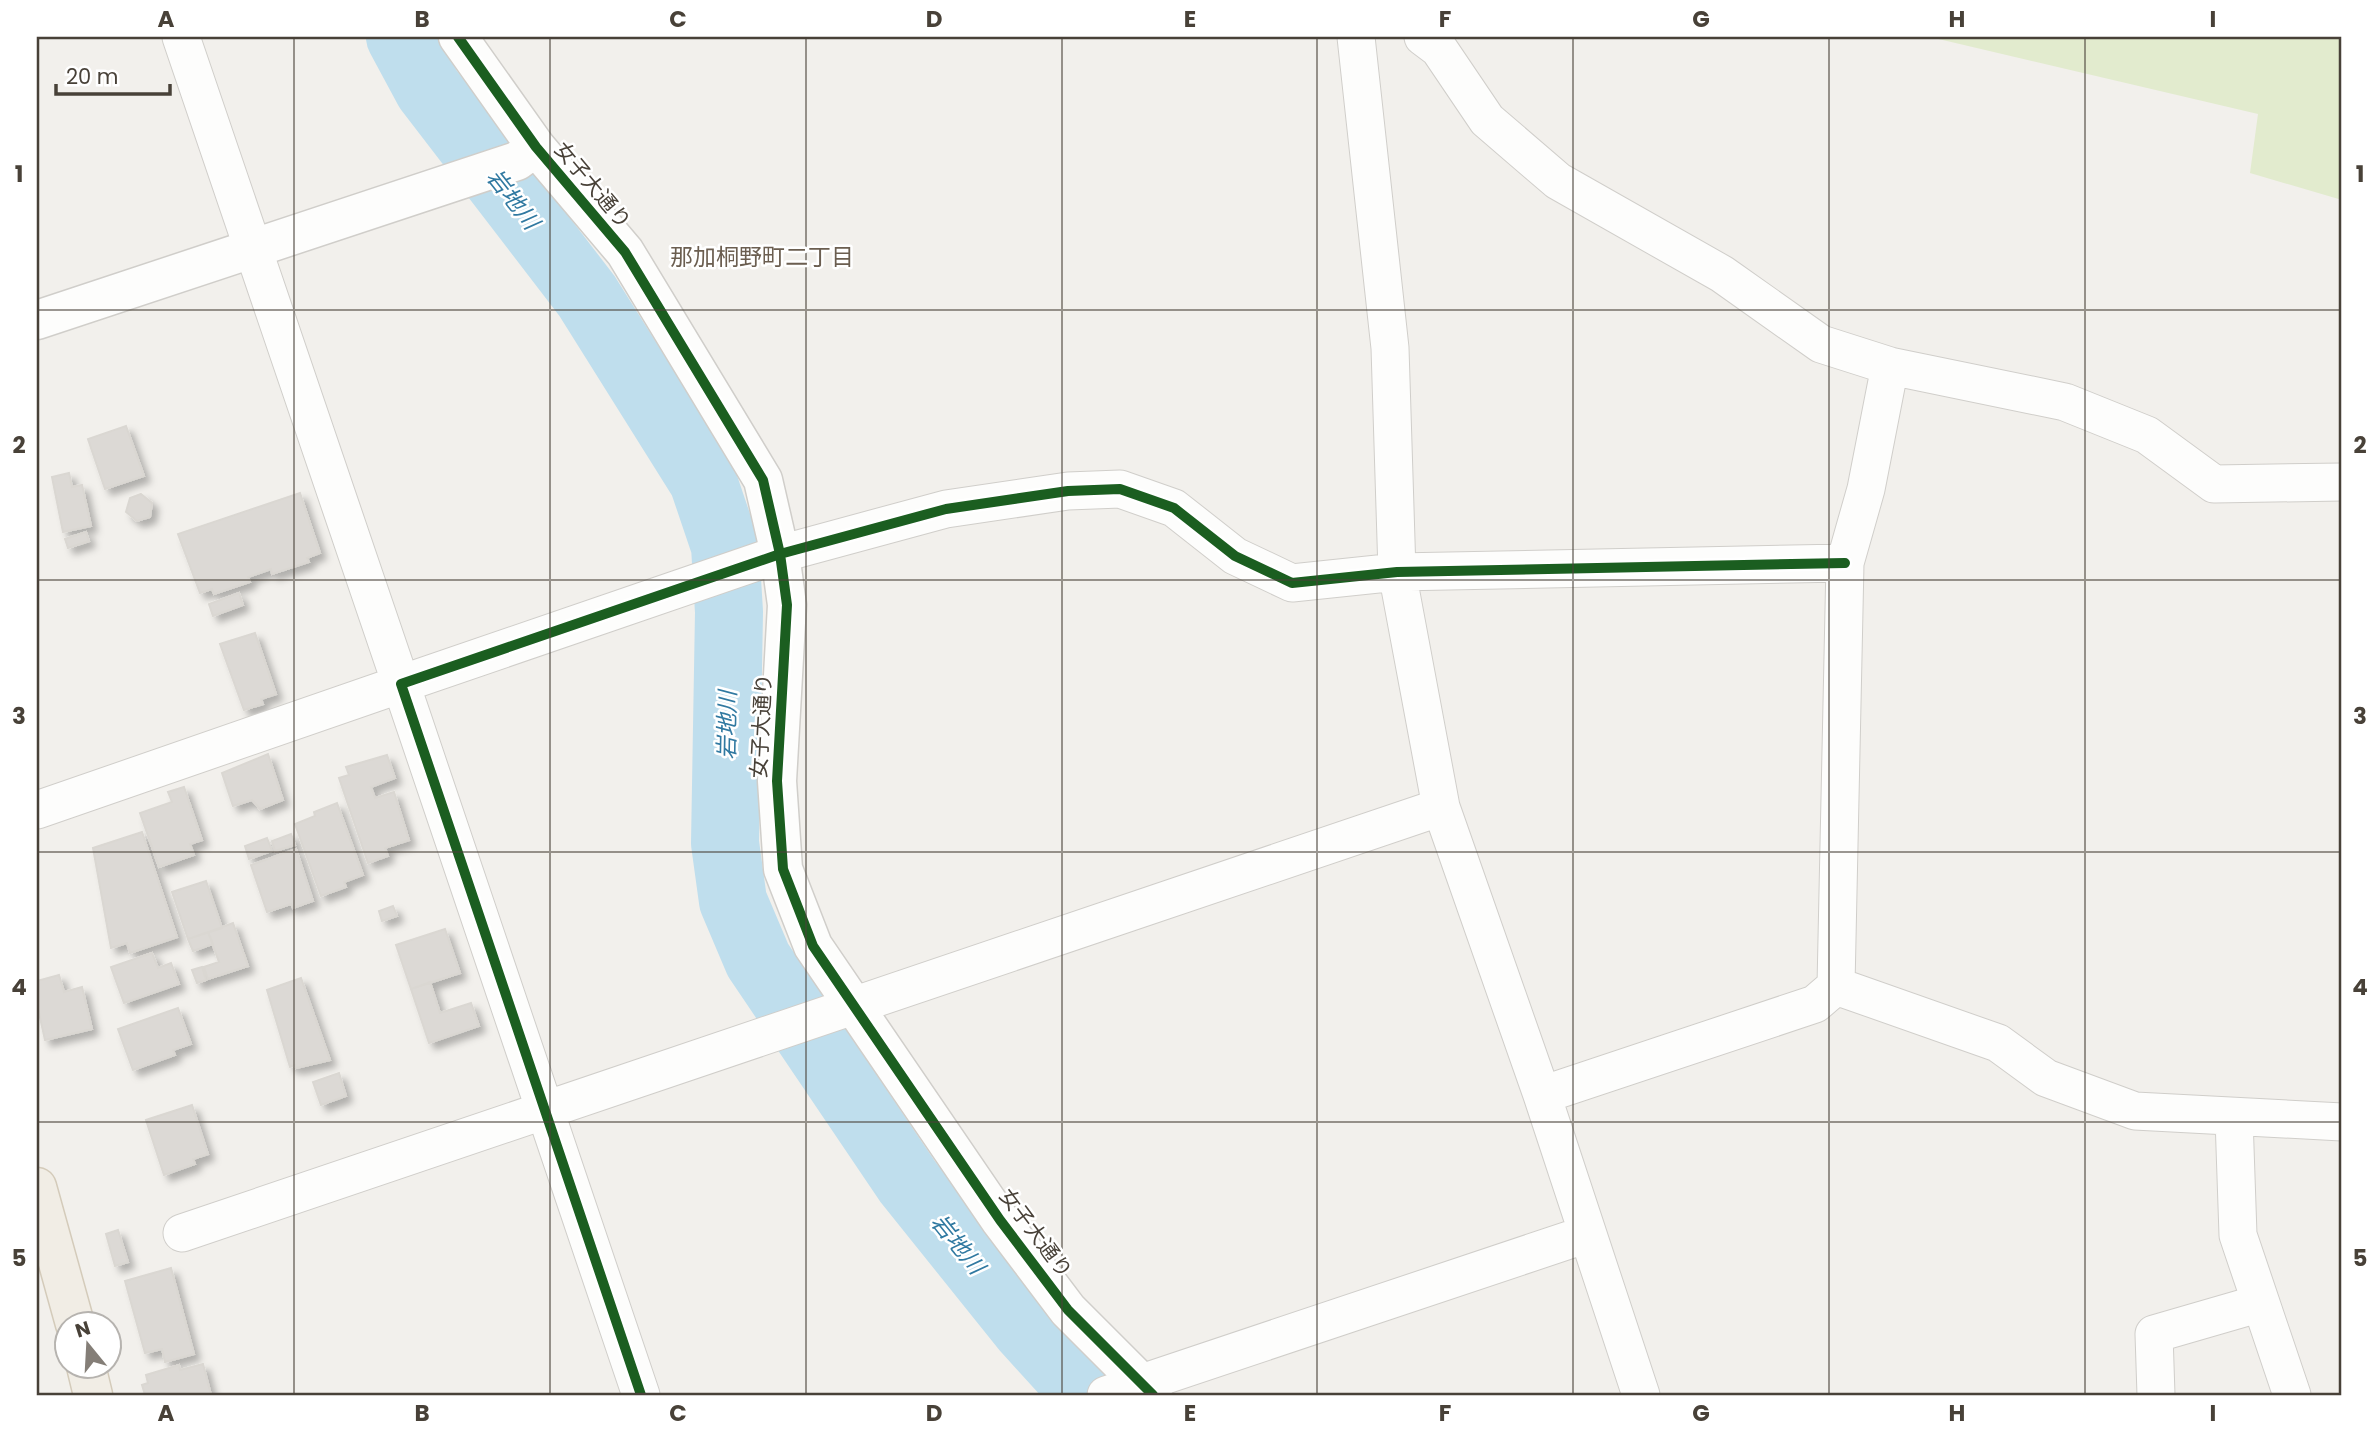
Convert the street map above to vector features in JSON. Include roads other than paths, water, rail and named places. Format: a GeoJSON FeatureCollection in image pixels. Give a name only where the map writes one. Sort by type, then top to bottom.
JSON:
{"type":"FeatureCollection","features":[{"type":"Feature","properties":{"kind":"main road"},"geometry":{"type":"LineString","coordinates":[[37,1186],[71,1310]]}},
{"type":"Feature","properties":{"kind":"street"},"geometry":{"type":"LineString","coordinates":[[181,37],[641,1395]]}},
{"type":"Feature","properties":{"kind":"street","name":"女子大通り"},"geometry":{"type":"LineString","coordinates":[[458,37],[527,154],[625,252],[763,480],[769,558],[787,605],[777,782],[783,869],[813,946],[842,1009],[1130,1391]]}},
{"type":"Feature","properties":{"kind":"street"},"geometry":{"type":"LineString","coordinates":[[1356,37],[1390,348],[1396,572],[1441,807],[1542,1095],[1641,1395]]}},
{"type":"Feature","properties":{"kind":"street"},"geometry":{"type":"LineString","coordinates":[[1423,37],[1439,49],[1487,120],[1558,181],[1722,274],[1821,344],[1889,366],[2065,402],[2147,435],[2214,484],[2342,482]]}},
{"type":"Feature","properties":{"kind":"street"},"geometry":{"type":"LineString","coordinates":[[37,320],[254,250],[454,182],[527,154]]}},
{"type":"Feature","properties":{"kind":"street"},"geometry":{"type":"LineString","coordinates":[[1542,1095],[1815,1004],[1836,985],[1845,563],[1866,489],[1889,366]]}},
{"type":"Feature","properties":{"kind":"street"},"geometry":{"type":"LineString","coordinates":[[37,810],[769,558],[946,509],[1068,491],[1120,489],[1174,508],[1235,556],[1292,583],[1396,572],[1845,563]]}},
{"type":"Feature","properties":{"kind":"street"},"geometry":{"type":"LineString","coordinates":[[182,1233],[1441,807]]}},
{"type":"Feature","properties":{"kind":"street"},"geometry":{"type":"LineString","coordinates":[[1836,985],[1998,1043],[2046,1078],[2135,1111],[2234,1118],[2313,1118],[2342,1122]]}},
{"type":"Feature","properties":{"kind":"street"},"geometry":{"type":"LineString","coordinates":[[2234,1118],[2238,1235],[2292,1395]]}},
{"type":"Feature","properties":{"kind":"street"},"geometry":{"type":"LineString","coordinates":[[1130,1391],[1587,1234]]}},
{"type":"Feature","properties":{"kind":"street"},"geometry":{"type":"LineString","coordinates":[[2156,1395],[2154,1334],[2261,1303]]}},
{"type":"Feature","properties":{"kind":"waterway","name":"岩地川"},"geometry":{"type":"LineString","coordinates":[[400,37],[428,89],[587,296],[703,481],[725,546],[729,612],[725,843],[733,901],[758,960],[908,1182],[1026,1329],[1086,1395]]}},
{"type":"Feature","properties":{"kind":"district","name":"那加桐野町二丁目"},"geometry":{"type":"Point","coordinates":[762,257]}}]}
